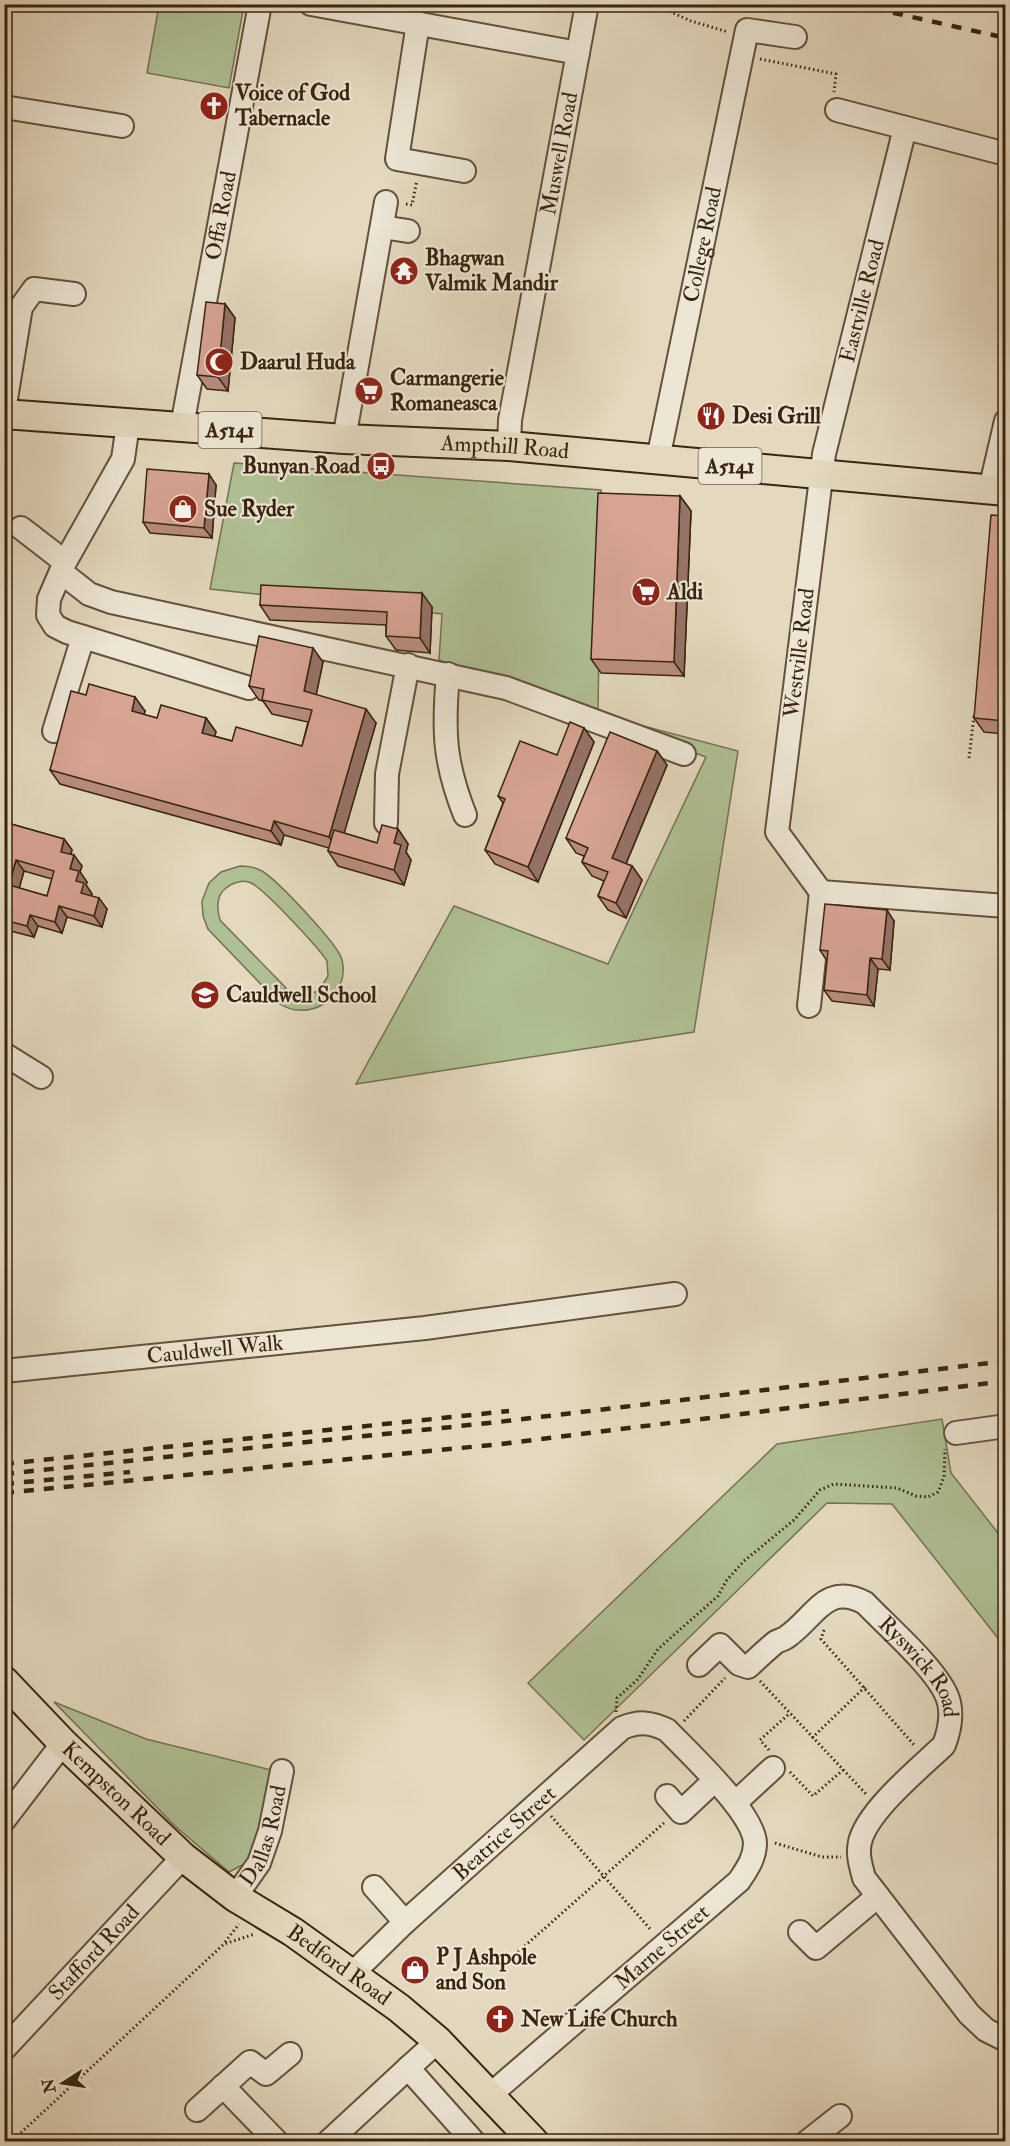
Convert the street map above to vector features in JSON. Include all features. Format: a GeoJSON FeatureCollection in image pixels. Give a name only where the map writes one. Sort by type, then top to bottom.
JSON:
{"type":"FeatureCollection","features":[{"type":"Feature","properties":{"kind":"main road","name":"Ampthill Road"},"geometry":{"type":"LineString","coordinates":[[4,413],[344,439],[509,446],[998,491]]}},
{"type":"Feature","properties":{"kind":"main road","name":"Kempston Road"},"geometry":{"type":"LineString","coordinates":[[4,1681],[63,1743],[237,1910]]}},
{"type":"Feature","properties":{"kind":"main road","name":"Bedford Road"},"geometry":{"type":"LineString","coordinates":[[237,1910],[353,1973],[438,2041],[534,2142]]}},
{"type":"Feature","properties":{"kind":"street","name":"Offa Road"},"geometry":{"type":"LineString","coordinates":[[182,426],[260,4]]}},
{"type":"Feature","properties":{"kind":"street"},"geometry":{"type":"LineString","coordinates":[[311,4],[578,53]]}},
{"type":"Feature","properties":{"kind":"street","name":"Muswell Road"},"geometry":{"type":"LineString","coordinates":[[509,446],[510,420],[587,4]]}},
{"type":"Feature","properties":{"kind":"street"},"geometry":{"type":"LineString","coordinates":[[418,23],[397,159],[419,165],[464,171]]}},
{"type":"Feature","properties":{"kind":"street"},"geometry":{"type":"LineString","coordinates":[[745,41],[795,37]]}},
{"type":"Feature","properties":{"kind":"street","name":"College Road"},"geometry":{"type":"LineString","coordinates":[[658,459],[745,41]]}},
{"type":"Feature","properties":{"kind":"street"},"geometry":{"type":"LineString","coordinates":[[4,106],[122,126]]}},
{"type":"Feature","properties":{"kind":"street"},"geometry":{"type":"LineString","coordinates":[[837,111],[1005,154]]}},
{"type":"Feature","properties":{"kind":"street","name":"Eastville Road"},"geometry":{"type":"LineString","coordinates":[[821,474],[824,454],[905,128]]}},
{"type":"Feature","properties":{"kind":"street"},"geometry":{"type":"LineString","coordinates":[[344,439],[386,202]]}},
{"type":"Feature","properties":{"kind":"street"},"geometry":{"type":"LineString","coordinates":[[382,227],[408,231]]}},
{"type":"Feature","properties":{"kind":"street"},"geometry":{"type":"LineString","coordinates":[[4,413],[21,307],[34,289],[74,294]]}},
{"type":"Feature","properties":{"kind":"street"},"geometry":{"type":"LineString","coordinates":[[998,491],[1005,421]]}},
{"type":"Feature","properties":{"kind":"street"},"geometry":{"type":"LineString","coordinates":[[128,424],[123,459],[63,567],[48,599],[48,615],[55,626],[75,635],[249,688]]}},
{"type":"Feature","properties":{"kind":"street","name":"Westville Road"},"geometry":{"type":"LineString","coordinates":[[821,474],[777,832],[821,892]]}},
{"type":"Feature","properties":{"kind":"street"},"geometry":{"type":"LineString","coordinates":[[21,528],[89,594],[111,602],[506,688],[684,754]]}},
{"type":"Feature","properties":{"kind":"street"},"geometry":{"type":"LineString","coordinates":[[54,731],[75,635]]}},
{"type":"Feature","properties":{"kind":"street"},"geometry":{"type":"LineString","coordinates":[[386,823],[387,774],[408,665]]}},
{"type":"Feature","properties":{"kind":"street"},"geometry":{"type":"LineString","coordinates":[[441,673],[450,778],[465,815]]}},
{"type":"Feature","properties":{"kind":"street"},"geometry":{"type":"LineString","coordinates":[[809,1006],[821,892],[1005,906]]}},
{"type":"Feature","properties":{"kind":"street"},"geometry":{"type":"LineString","coordinates":[[4,1054],[41,1077]]}},
{"type":"Feature","properties":{"kind":"street","name":"Cauldwell Walk"},"geometry":{"type":"LineString","coordinates":[[4,1371],[425,1329],[675,1294]]}},
{"type":"Feature","properties":{"kind":"street"},"geometry":{"type":"LineString","coordinates":[[956,1433],[1005,1426]]}},
{"type":"Feature","properties":{"kind":"street","name":"Ryswick Road"},"geometry":{"type":"LineString","coordinates":[[744,1666],[778,1641],[816,1623],[824,1602],[838,1596],[852,1596],[865,1603],[932,1674],[946,1695],[951,1712],[944,1745],[868,1820],[860,1841],[858,1858]]}},
{"type":"Feature","properties":{"kind":"street"},"geometry":{"type":"LineString","coordinates":[[699,1665],[720,1645],[744,1666]]}},
{"type":"Feature","properties":{"kind":"street"},"geometry":{"type":"LineString","coordinates":[[622,1728],[635,1723],[653,1724],[668,1732],[735,1803],[749,1822],[755,1841]]}},
{"type":"Feature","properties":{"kind":"street","name":"Beatrice Street"},"geometry":{"type":"LineString","coordinates":[[353,1973],[405,1922],[540,1804],[622,1728]]}},
{"type":"Feature","properties":{"kind":"street"},"geometry":{"type":"LineString","coordinates":[[4,1820],[63,1743]]}},
{"type":"Feature","properties":{"kind":"street"},"geometry":{"type":"LineString","coordinates":[[735,1803],[777,1763]]}},
{"type":"Feature","properties":{"kind":"street","name":"Dallas Road"},"geometry":{"type":"LineString","coordinates":[[237,1910],[259,1863],[270,1831],[282,1771]]}},
{"type":"Feature","properties":{"kind":"street"},"geometry":{"type":"LineString","coordinates":[[673,1802],[681,1812],[714,1781]]}},
{"type":"Feature","properties":{"kind":"street","name":"Marne Street"},"geometry":{"type":"LineString","coordinates":[[490,2094],[739,1881],[753,1859],[755,1841]]}},
{"type":"Feature","properties":{"kind":"street","name":"Stafford Road"},"geometry":{"type":"LineString","coordinates":[[4,2049],[183,1857]]}},
{"type":"Feature","properties":{"kind":"street"},"geometry":{"type":"LineString","coordinates":[[858,1858],[864,1878],[969,2014],[986,2030],[1005,2040]]}},
{"type":"Feature","properties":{"kind":"street"},"geometry":{"type":"LineString","coordinates":[[374,1887],[405,1922]]}},
{"type":"Feature","properties":{"kind":"street"},"geometry":{"type":"LineString","coordinates":[[800,1932],[816,1948],[878,1896]]}},
{"type":"Feature","properties":{"kind":"street"},"geometry":{"type":"LineString","coordinates":[[331,2141],[438,2041]]}},
{"type":"Feature","properties":{"kind":"street"},"geometry":{"type":"LineString","coordinates":[[197,2110],[250,2062],[266,2074],[290,2054]]}},
{"type":"Feature","properties":{"kind":"street"},"geometry":{"type":"LineString","coordinates":[[408,2068],[474,2142]]}},
{"type":"Feature","properties":{"kind":"street"},"geometry":{"type":"LineString","coordinates":[[223,2086],[276,2142]]}},
{"type":"Feature","properties":{"kind":"street"},"geometry":{"type":"LineString","coordinates":[[807,2142],[840,2116]]}},
{"type":"Feature","properties":{"kind":"path"},"geometry":{"type":"LineString","coordinates":[[653,4],[691,21],[836,74],[832,101],[837,111]]}},
{"type":"Feature","properties":{"kind":"path"},"geometry":{"type":"LineString","coordinates":[[386,202],[412,205],[419,165]]}},
{"type":"Feature","properties":{"kind":"path"},"geometry":{"type":"LineString","coordinates":[[969,758],[975,710]]}},
{"type":"Feature","properties":{"kind":"path"},"geometry":{"type":"LineString","coordinates":[[622,1728],[615,1710],[617,1698],[638,1679],[658,1649],[718,1596],[726,1581],[744,1561],[794,1520],[820,1490],[834,1484],[878,1485],[928,1497],[938,1492],[944,1477],[945,1448],[956,1433]]}},
{"type":"Feature","properties":{"kind":"path"},"geometry":{"type":"LineString","coordinates":[[816,1623],[821,1639],[928,1761]]}},
{"type":"Feature","properties":{"kind":"path"},"geometry":{"type":"LineString","coordinates":[[668,1732],[744,1666],[880,1808]]}},
{"type":"Feature","properties":{"kind":"path"},"geometry":{"type":"LineString","coordinates":[[813,1738],[865,1687]]}},
{"type":"Feature","properties":{"kind":"path"},"geometry":{"type":"LineString","coordinates":[[789,1713],[760,1740],[777,1763],[813,1796],[843,1770]]}},
{"type":"Feature","properties":{"kind":"path"},"geometry":{"type":"LineString","coordinates":[[501,1967],[605,1876],[673,1802]]}},
{"type":"Feature","properties":{"kind":"path"},"geometry":{"type":"LineString","coordinates":[[540,1804],[664,1946]]}},
{"type":"Feature","properties":{"kind":"path"},"geometry":{"type":"LineString","coordinates":[[755,1841],[786,1845],[822,1857],[858,1858]]}},
{"type":"Feature","properties":{"kind":"path"},"geometry":{"type":"LineString","coordinates":[[224,1944],[237,1910]]}},
{"type":"Feature","properties":{"kind":"path"},"geometry":{"type":"LineString","coordinates":[[11,2142],[224,1944],[257,1934]]}},
{"type":"Feature","properties":{"kind":"green space"},"geometry":{"type":"Polygon","coordinates":[[[159,5],[244,5],[229,88],[147,73],[159,5]]]}},
{"type":"Feature","properties":{"kind":"green space"},"geometry":{"type":"Polygon","coordinates":[[[234,463],[601,490],[598,714],[738,751],[694,1032],[356,1084],[454,906],[608,964],[706,757],[439,660],[442,614],[210,589],[234,463]]]}},
{"type":"Feature","properties":{"kind":"green space"},"geometry":{"type":"Polygon","coordinates":[[[240,866],[257,869],[270,877],[306,913],[338,952],[342,960],[343,973],[340,985],[334,996],[324,1004],[314,1009],[302,1010],[289,1008],[277,1002],[289,991],[302,995],[319,991],[328,976],[327,961],[267,895],[251,883],[237,882],[222,892],[218,903],[220,920],[286,988],[274,998],[208,929],[203,916],[202,901],[209,883],[221,872],[240,866]]]}},
{"type":"Feature","properties":{"kind":"green space"},"geometry":{"type":"Polygon","coordinates":[[[942,1419],[951,1473],[1005,1542],[1005,1647],[892,1504],[827,1503],[584,1740],[528,1683],[777,1444],[942,1419]]]}},
{"type":"Feature","properties":{"kind":"green space"},"geometry":{"type":"Polygon","coordinates":[[[54,1702],[146,1739],[275,1771],[250,1861],[229,1872],[175,1826],[54,1702]]]}},
{"type":"Feature","properties":{"kind":"building"},"geometry":{"type":"Polygon","coordinates":[[[206,302],[225,304],[218,377],[197,375],[206,302]]]}},
{"type":"Feature","properties":{"kind":"building","name":"Sue Ryder"},"geometry":{"type":"Polygon","coordinates":[[[147,469],[209,474],[204,528],[143,522],[147,469]]]}},
{"type":"Feature","properties":{"kind":"building","name":"Aldi"},"geometry":{"type":"Polygon","coordinates":[[[598,493],[680,496],[674,662],[591,659],[598,493]]]}},
{"type":"Feature","properties":{"kind":"building"},"geometry":{"type":"Polygon","coordinates":[[[991,515],[1005,516],[1005,721],[974,718],[991,515]]]}},
{"type":"Feature","properties":{"kind":"building"},"geometry":{"type":"Polygon","coordinates":[[[261,585],[422,593],[420,638],[386,636],[387,612],[260,605],[261,585]]]}},
{"type":"Feature","properties":{"kind":"building"},"geometry":{"type":"Polygon","coordinates":[[[259,636],[313,648],[304,691],[366,709],[329,837],[274,821],[271,831],[50,770],[71,691],[86,695],[89,684],[135,697],[132,711],[157,718],[161,705],[206,718],[202,733],[232,741],[236,727],[302,746],[312,710],[262,700],[264,689],[249,686],[259,636]]]}},
{"type":"Feature","properties":{"kind":"building"},"geometry":{"type":"Polygon","coordinates":[[[570,722],[584,728],[528,867],[485,850],[505,799],[498,796],[520,741],[557,755],[570,722]]]}},
{"type":"Feature","properties":{"kind":"building"},"geometry":{"type":"Polygon","coordinates":[[[610,732],[657,751],[612,858],[632,866],[616,903],[598,896],[608,872],[582,862],[588,848],[566,838],[610,732]]]}},
{"type":"Feature","properties":{"kind":"building"},"geometry":{"type":"Polygon","coordinates":[[[4,822],[64,839],[61,852],[74,855],[70,869],[79,871],[76,881],[84,883],[81,893],[99,898],[94,916],[59,906],[55,922],[30,915],[27,926],[4,920],[4,822]],[[16,860],[9,885],[47,896],[54,871],[16,860]]]}},
{"type":"Feature","properties":{"kind":"building"},"geometry":{"type":"Polygon","coordinates":[[[382,825],[398,829],[394,843],[401,845],[394,870],[328,851],[334,830],[377,843],[382,825]]]}},
{"type":"Feature","properties":{"kind":"building"},"geometry":{"type":"Polygon","coordinates":[[[825,904],[887,910],[882,959],[870,958],[867,995],[824,990],[828,951],[820,950],[825,904]]]}},
{"type":"Feature","properties":{"kind":"railway"},"geometry":{"type":"LineString","coordinates":[[854,4],[1006,38]]}},
{"type":"Feature","properties":{"kind":"railway"},"geometry":{"type":"LineString","coordinates":[[4,1474],[498,1422],[1006,1361]]}},
{"type":"Feature","properties":{"kind":"railway"},"geometry":{"type":"LineString","coordinates":[[4,1493],[501,1444],[1006,1381]]}},
{"type":"Feature","properties":{"kind":"railway"},"geometry":{"type":"LineString","coordinates":[[4,1464],[509,1411]]}},
{"type":"Feature","properties":{"kind":"railway"},"geometry":{"type":"LineString","coordinates":[[4,1484],[130,1472]]}},
{"type":"Feature","properties":{"kind":"place","name":"Voice of God Tabernacle"},"geometry":{"type":"Point","coordinates":[214,106]}},
{"type":"Feature","properties":{"kind":"place","name":"Bhagwan Valmik Mandir"},"geometry":{"type":"Point","coordinates":[404,271]}},
{"type":"Feature","properties":{"kind":"place","name":"Daarul Huda"},"geometry":{"type":"Point","coordinates":[219,362]}},
{"type":"Feature","properties":{"kind":"place","name":"Carmangerie Romaneasca"},"geometry":{"type":"Point","coordinates":[369,391]}},
{"type":"Feature","properties":{"kind":"place","name":"Desi Grill"},"geometry":{"type":"Point","coordinates":[711,416]}},
{"type":"Feature","properties":{"kind":"place","name":"Bunyan Road"},"geometry":{"type":"Point","coordinates":[381,466]}},
{"type":"Feature","properties":{"kind":"place","name":"Sue Ryder"},"geometry":{"type":"Point","coordinates":[183,509]}},
{"type":"Feature","properties":{"kind":"place","name":"Aldi"},"geometry":{"type":"Point","coordinates":[646,592]}},
{"type":"Feature","properties":{"kind":"place","name":"Cauldwell School"},"geometry":{"type":"Point","coordinates":[205,995]}},
{"type":"Feature","properties":{"kind":"place","name":"P J Ashpole and Son"},"geometry":{"type":"Point","coordinates":[415,1970]}},
{"type":"Feature","properties":{"kind":"place","name":"New Life Church"},"geometry":{"type":"Point","coordinates":[500,2019]}}]}
